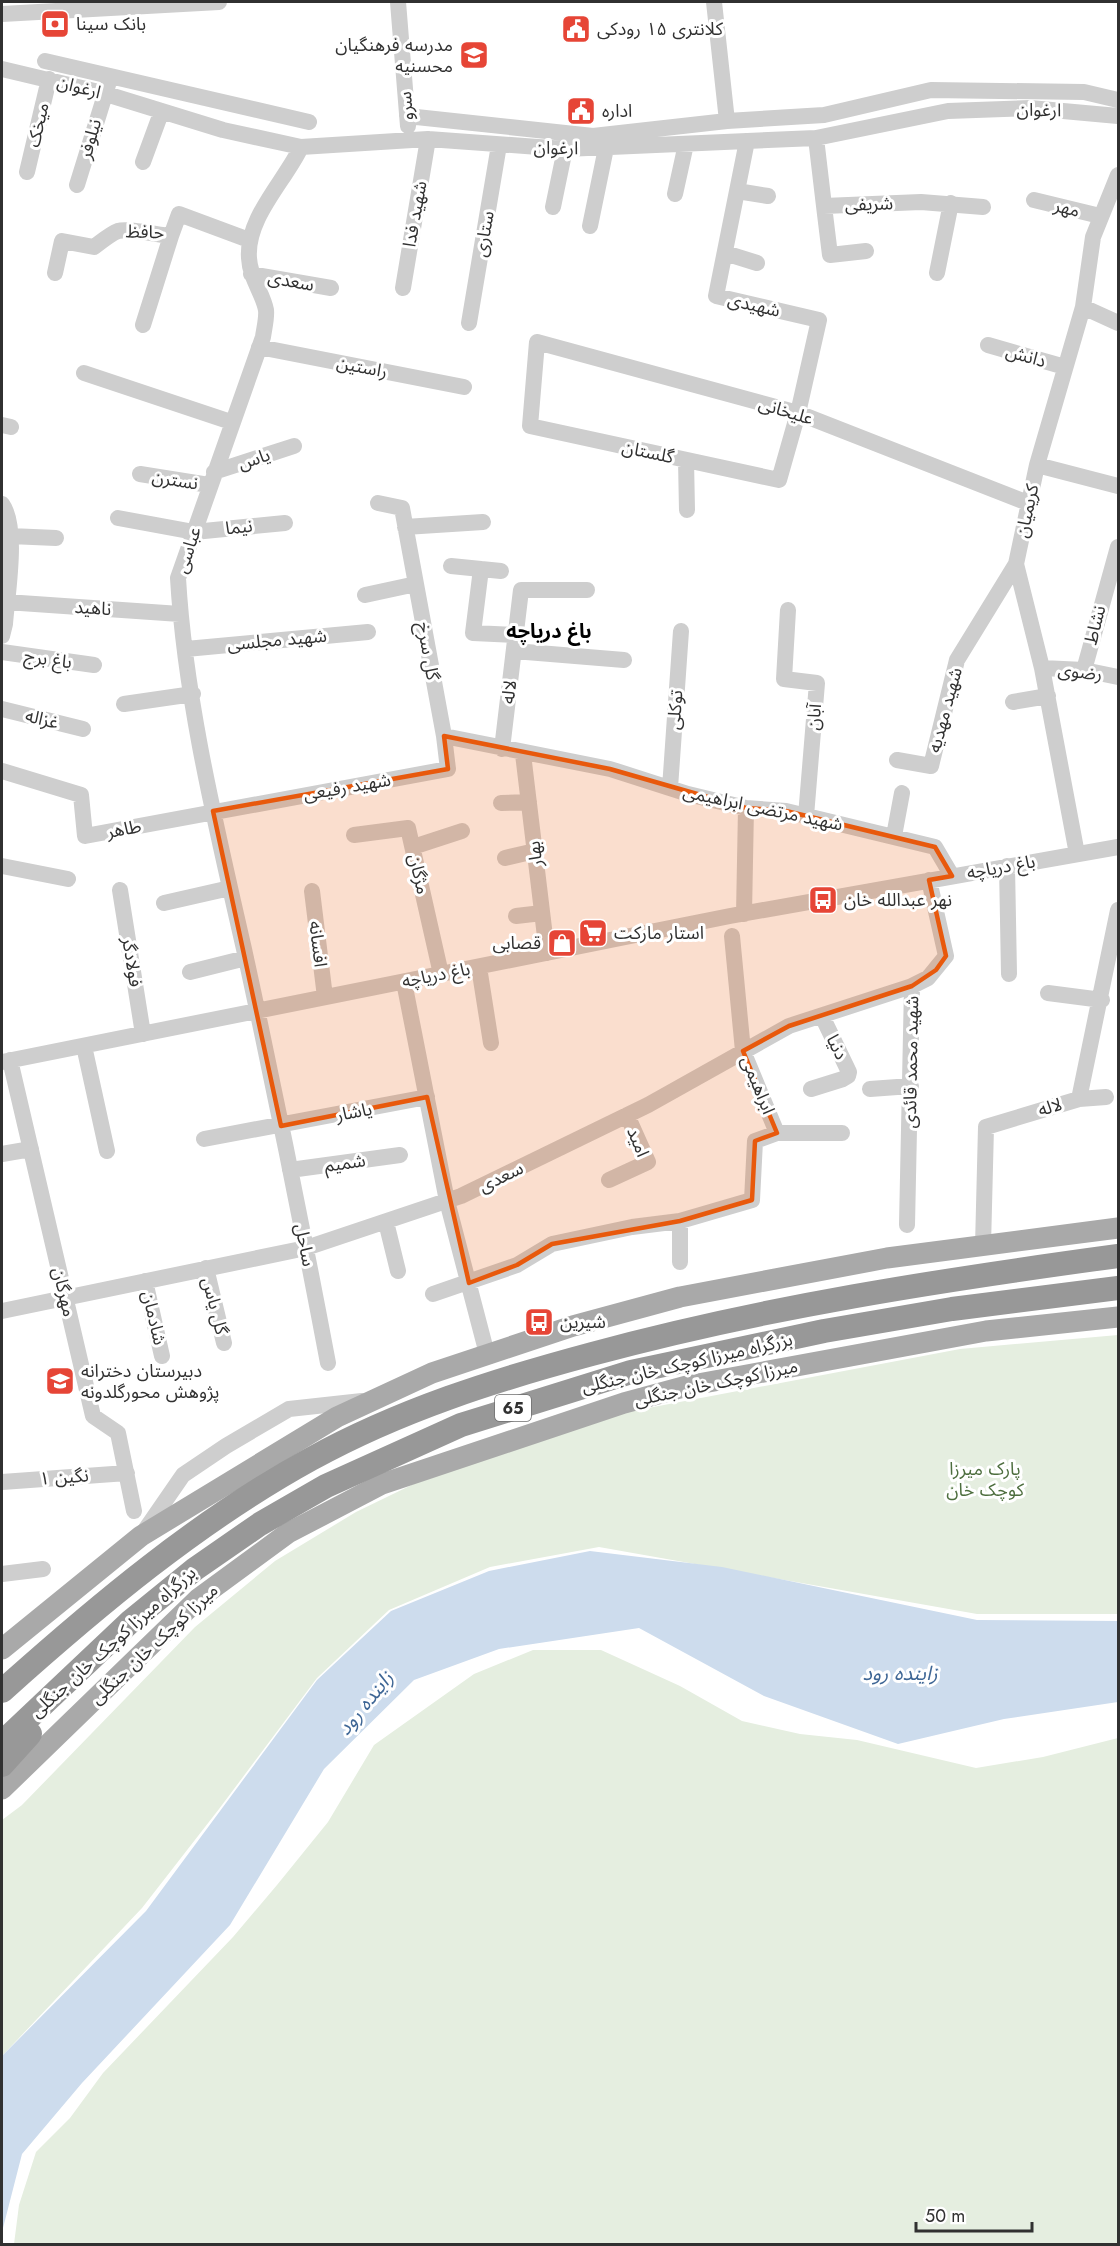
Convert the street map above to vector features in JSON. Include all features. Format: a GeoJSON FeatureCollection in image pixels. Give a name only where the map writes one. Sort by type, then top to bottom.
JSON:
{"type":"FeatureCollection","features":[{"type":"Feature","properties":{"kind":"highway","name":"بزرگراه میرزا کوچک خان جنگلی"},"geometry":{"type":"LineString","coordinates":[[2,1692],[112,1594],[246,1499],[310,1459],[382,1424],[448,1397],[523,1372],[612,1348],[813,1303],[941,1280],[1119,1256]]}},
{"type":"Feature","properties":{"kind":"highway","name":"بزرگراه میرزا کوچک خان جنگلی"},"geometry":{"type":"LineString","coordinates":[[2,1743],[75,1674],[195,1569],[260,1524],[326,1486],[461,1425],[631,1372],[824,1331],[952,1310],[1119,1288]]}},
{"type":"Feature","properties":{"kind":"highway"},"geometry":{"type":"LineString","coordinates":[[2,1765],[45,1718],[75,1674]]}},
{"type":"Feature","properties":{"kind":"main road"},"geometry":{"type":"LineString","coordinates":[[2,1649],[141,1536],[337,1417],[432,1373],[573,1326],[680,1297],[887,1258],[1119,1228]]}},
{"type":"Feature","properties":{"kind":"main road","name":"میرزا کوچک خان جنگلی"},"geometry":{"type":"LineString","coordinates":[[2,1789],[198,1599],[288,1533],[382,1484],[624,1403],[687,1386],[986,1331],[1119,1317]]}},
{"type":"Feature","properties":{"kind":"street"},"geometry":{"type":"LineString","coordinates":[[2,14],[219,2]]}},
{"type":"Feature","properties":{"kind":"street","name":"سرو"},"geometry":{"type":"LineString","coordinates":[[398,2],[409,139]]}},
{"type":"Feature","properties":{"kind":"street"},"geometry":{"type":"LineString","coordinates":[[714,2],[727,122]]}},
{"type":"Feature","properties":{"kind":"street"},"geometry":{"type":"LineString","coordinates":[[45,60],[309,122]]}},
{"type":"Feature","properties":{"kind":"street","name":"ارغوان"},"geometry":{"type":"LineString","coordinates":[[2,69],[103,93],[161,113],[301,147],[428,139],[565,149],[606,148],[816,138],[948,111],[1030,108],[1119,116]]}},
{"type":"Feature","properties":{"kind":"street","name":"نیلوفر"},"geometry":{"type":"LineString","coordinates":[[77,185],[103,93],[113,76]]}},
{"type":"Feature","properties":{"kind":"street","name":"میخک"},"geometry":{"type":"LineString","coordinates":[[27,172],[49,79]]}},
{"type":"Feature","properties":{"kind":"street","name":"ارغوان"},"geometry":{"type":"LineString","coordinates":[[407,116],[593,136],[727,122],[824,115],[931,90],[1084,92],[1119,100]]}},
{"type":"Feature","properties":{"kind":"street"},"geometry":{"type":"LineString","coordinates":[[914,94],[920,116]]}},
{"type":"Feature","properties":{"kind":"street"},"geometry":{"type":"LineString","coordinates":[[143,162],[161,113]]}},
{"type":"Feature","properties":{"kind":"street","name":"شریفی"},"geometry":{"type":"LineString","coordinates":[[816,138],[824,206],[951,203],[983,207]]}},
{"type":"Feature","properties":{"kind":"street","name":"شهید فدا"},"geometry":{"type":"LineString","coordinates":[[403,288],[428,139]]}},
{"type":"Feature","properties":{"kind":"street","name":"شهیدی"},"geometry":{"type":"LineString","coordinates":[[747,141],[716,296],[819,320],[798,413]]}},
{"type":"Feature","properties":{"kind":"street"},"geometry":{"type":"LineString","coordinates":[[675,194],[686,144]]}},
{"type":"Feature","properties":{"kind":"street","name":"ستاری"},"geometry":{"type":"LineString","coordinates":[[469,323],[499,145]]}},
{"type":"Feature","properties":{"kind":"street","name":"عباسی"},"geometry":{"type":"LineString","coordinates":[[257,1011],[213,811],[180,614],[178,578],[259,347],[266,310],[251,274],[249,240],[265,207],[292,167],[301,147]]}},
{"type":"Feature","properties":{"kind":"street"},"geometry":{"type":"LineString","coordinates":[[590,226],[606,148]]}},
{"type":"Feature","properties":{"kind":"street"},"geometry":{"type":"LineString","coordinates":[[553,207],[565,149]]}},
{"type":"Feature","properties":{"kind":"street","name":"کریمیان"},"geometry":{"type":"LineString","coordinates":[[1077,854],[1048,696],[1016,564],[1037,465],[1083,307],[1093,237],[1119,175]]}},
{"type":"Feature","properties":{"kind":"street"},"geometry":{"type":"LineString","coordinates":[[737,191],[768,196]]}},
{"type":"Feature","properties":{"kind":"street","name":"مهر"},"geometry":{"type":"LineString","coordinates":[[1034,200],[1100,216]]}},
{"type":"Feature","properties":{"kind":"street"},"geometry":{"type":"LineString","coordinates":[[937,273],[951,203]]}},
{"type":"Feature","properties":{"kind":"street"},"geometry":{"type":"LineString","coordinates":[[824,206],[830,255],[866,251]]}},
{"type":"Feature","properties":{"kind":"street","name":"حافظ"},"geometry":{"type":"LineString","coordinates":[[55,273],[62,241],[94,247],[118,231],[132,230],[147,235],[171,236],[179,214],[249,240]]}},
{"type":"Feature","properties":{"kind":"street"},"geometry":{"type":"LineString","coordinates":[[143,325],[171,236]]}},
{"type":"Feature","properties":{"kind":"street"},"geometry":{"type":"LineString","coordinates":[[725,253],[757,264]]}},
{"type":"Feature","properties":{"kind":"street","name":"سعدی"},"geometry":{"type":"LineString","coordinates":[[251,274],[331,288]]}},
{"type":"Feature","properties":{"kind":"street"},"geometry":{"type":"LineString","coordinates":[[1083,307],[1119,323]]}},
{"type":"Feature","properties":{"kind":"street","name":"علیخانی"},"geometry":{"type":"LineString","coordinates":[[537,342],[798,413],[1028,503]]}},
{"type":"Feature","properties":{"kind":"street","name":"گلستان"},"geometry":{"type":"LineString","coordinates":[[537,342],[530,426],[779,480],[798,413]]}},
{"type":"Feature","properties":{"kind":"street","name":"دانش"},"geometry":{"type":"LineString","coordinates":[[988,345],[1065,367]]}},
{"type":"Feature","properties":{"kind":"street","name":"راستین"},"geometry":{"type":"LineString","coordinates":[[259,347],[464,387]]}},
{"type":"Feature","properties":{"kind":"street"},"geometry":{"type":"LineString","coordinates":[[84,373],[231,422]]}},
{"type":"Feature","properties":{"kind":"street","name":"یاس"},"geometry":{"type":"LineString","coordinates":[[212,478],[294,446]]}},
{"type":"Feature","properties":{"kind":"street"},"geometry":{"type":"LineString","coordinates":[[686,460],[687,510]]}},
{"type":"Feature","properties":{"kind":"street"},"geometry":{"type":"LineString","coordinates":[[1037,465],[1119,486]]}},
{"type":"Feature","properties":{"kind":"street","name":"نسترن"},"geometry":{"type":"LineString","coordinates":[[140,474],[212,478]]}},
{"type":"Feature","properties":{"kind":"street","name":"گل سرخ"},"geometry":{"type":"LineString","coordinates":[[378,503],[402,508],[444,736]]}},
{"type":"Feature","properties":{"kind":"street","name":"باغ برج"},"geometry":{"type":"LineString","coordinates":[[2,636],[10,536],[4,507]]}},
{"type":"Feature","properties":{"kind":"street","name":"نیما"},"geometry":{"type":"LineString","coordinates":[[118,518],[194,532],[285,523]]}},
{"type":"Feature","properties":{"kind":"street"},"geometry":{"type":"LineString","coordinates":[[405,527],[483,522]]}},
{"type":"Feature","properties":{"kind":"street"},"geometry":{"type":"LineString","coordinates":[[10,536],[56,538]]}},
{"type":"Feature","properties":{"kind":"street","name":"نشاط"},"geometry":{"type":"LineString","coordinates":[[1084,670],[1118,548]]}},
{"type":"Feature","properties":{"kind":"street","name":"شهید مهدیه"},"geometry":{"type":"LineString","coordinates":[[897,760],[930,766],[957,660],[1016,564]]}},
{"type":"Feature","properties":{"kind":"street"},"geometry":{"type":"LineString","coordinates":[[451,566],[501,571]]}},
{"type":"Feature","properties":{"kind":"street"},"geometry":{"type":"LineString","coordinates":[[481,569],[473,633],[515,643],[624,660]]}},
{"type":"Feature","properties":{"kind":"street"},"geometry":{"type":"LineString","coordinates":[[365,595],[416,584]]}},
{"type":"Feature","properties":{"kind":"street","name":"لاله"},"geometry":{"type":"LineString","coordinates":[[502,749],[521,590],[587,590]]}},
{"type":"Feature","properties":{"kind":"street","name":"ناهید"},"geometry":{"type":"LineString","coordinates":[[6,602],[180,614]]}},
{"type":"Feature","properties":{"kind":"street","name":"آبان"},"geometry":{"type":"LineString","coordinates":[[788,610],[784,679],[817,683],[806,816]]}},
{"type":"Feature","properties":{"kind":"street","name":"توکلی"},"geometry":{"type":"LineString","coordinates":[[670,788],[681,631]]}},
{"type":"Feature","properties":{"kind":"street","name":"شهید مجلسی"},"geometry":{"type":"LineString","coordinates":[[186,649],[368,632]]}},
{"type":"Feature","properties":{"kind":"street","name":"باغ برج"},"geometry":{"type":"LineString","coordinates":[[2,652],[94,665]]}},
{"type":"Feature","properties":{"kind":"street","name":"رضوی"},"geometry":{"type":"LineString","coordinates":[[1042,668],[1084,670],[1119,677]]}},
{"type":"Feature","properties":{"kind":"street"},"geometry":{"type":"LineString","coordinates":[[124,704],[193,694]]}},
{"type":"Feature","properties":{"kind":"street"},"geometry":{"type":"LineString","coordinates":[[1013,702],[1048,696]]}},
{"type":"Feature","properties":{"kind":"street","name":"غزاله"},"geometry":{"type":"LineString","coordinates":[[2,709],[83,729]]}},
{"type":"Feature","properties":{"kind":"street"},"geometry":{"type":"LineString","coordinates":[[444,736],[523,754]]}},
{"type":"Feature","properties":{"kind":"street","name":"شهید رفیعی"},"geometry":{"type":"LineString","coordinates":[[213,811],[448,769],[444,736]]}},
{"type":"Feature","properties":{"kind":"street","name":"شهید مرتضی ابراهیمی"},"geometry":{"type":"LineString","coordinates":[[523,754],[610,769],[746,808],[786,811],[934,847],[951,876]]}},
{"type":"Feature","properties":{"kind":"street","name":"بهار"},"geometry":{"type":"LineString","coordinates":[[523,754],[547,953]]}},
{"type":"Feature","properties":{"kind":"street","name":"طاهر"},"geometry":{"type":"LineString","coordinates":[[2,771],[81,795],[86,836],[213,811]]}},
{"type":"Feature","properties":{"kind":"street"},"geometry":{"type":"LineString","coordinates":[[894,836],[902,793]]}},
{"type":"Feature","properties":{"kind":"street"},"geometry":{"type":"LineString","coordinates":[[501,803],[529,802]]}},
{"type":"Feature","properties":{"kind":"street"},"geometry":{"type":"LineString","coordinates":[[744,914],[746,808]]}},
{"type":"Feature","properties":{"kind":"street","name":"مژگان"},"geometry":{"type":"LineString","coordinates":[[354,835],[408,828],[441,974]]}},
{"type":"Feature","properties":{"kind":"street"},"geometry":{"type":"LineString","coordinates":[[413,848],[462,831]]}},
{"type":"Feature","properties":{"kind":"street","name":"باغ دریاچه"},"geometry":{"type":"LineString","coordinates":[[6,1061],[744,914],[1119,847]]}},
{"type":"Feature","properties":{"kind":"street"},"geometry":{"type":"LineString","coordinates":[[505,858],[535,851]]}},
{"type":"Feature","properties":{"kind":"street"},"geometry":{"type":"LineString","coordinates":[[2,866],[68,879]]}},
{"type":"Feature","properties":{"kind":"street"},"geometry":{"type":"LineString","coordinates":[[1007,866],[1009,974]]}},
{"type":"Feature","properties":{"kind":"street","name":"شهید محمد قائدی"},"geometry":{"type":"LineString","coordinates":[[907,1225],[912,986],[928,978],[946,957],[929,880]]}},
{"type":"Feature","properties":{"kind":"street"},"geometry":{"type":"LineString","coordinates":[[164,903],[230,888]]}},
{"type":"Feature","properties":{"kind":"street","name":"فولادگر"},"geometry":{"type":"LineString","coordinates":[[120,890],[143,1034]]}},
{"type":"Feature","properties":{"kind":"street","name":"افسانه"},"geometry":{"type":"LineString","coordinates":[[312,891],[325,997]]}},
{"type":"Feature","properties":{"kind":"street","name":"لاله"},"geometry":{"type":"LineString","coordinates":[[982,1246],[986,1127],[1078,1099],[1102,1000],[1112,979],[1119,910]]}},
{"type":"Feature","properties":{"kind":"street"},"geometry":{"type":"LineString","coordinates":[[516,916],[542,913]]}},
{"type":"Feature","properties":{"kind":"street","name":"ابراهیمی"},"geometry":{"type":"LineString","coordinates":[[732,936],[743,1051],[777,1133],[843,1134]]}},
{"type":"Feature","properties":{"kind":"street"},"geometry":{"type":"LineString","coordinates":[[190,972],[246,958]]}},
{"type":"Feature","properties":{"kind":"street"},"geometry":{"type":"LineString","coordinates":[[479,967],[490,1043]]}},
{"type":"Feature","properties":{"kind":"street"},"geometry":{"type":"LineString","coordinates":[[404,982],[447,1201],[487,1354]]}},
{"type":"Feature","properties":{"kind":"street","name":"سعدی"},"geometry":{"type":"LineString","coordinates":[[2,1311],[306,1248],[447,1201],[627,1115],[789,1026],[912,986]]}},
{"type":"Feature","properties":{"kind":"street"},"geometry":{"type":"LineString","coordinates":[[1048,993],[1102,1000]]}},
{"type":"Feature","properties":{"kind":"street","name":"ساحل"},"geometry":{"type":"LineString","coordinates":[[257,1011],[328,1363]]}},
{"type":"Feature","properties":{"kind":"street","name":"دنیا"},"geometry":{"type":"LineString","coordinates":[[812,1089],[848,1076],[849,1072],[822,1016]]}},
{"type":"Feature","properties":{"kind":"street"},"geometry":{"type":"LineString","coordinates":[[84,1046],[107,1151]]}},
{"type":"Feature","properties":{"kind":"street","name":"مهرگان"},"geometry":{"type":"LineString","coordinates":[[6,1061],[31,1149],[93,1416],[118,1433],[134,1511]]}},
{"type":"Feature","properties":{"kind":"street"},"geometry":{"type":"LineString","coordinates":[[870,1089],[911,1086]]}},
{"type":"Feature","properties":{"kind":"street","name":"یاشار"},"geometry":{"type":"LineString","coordinates":[[281,1126],[427,1097]]}},
{"type":"Feature","properties":{"kind":"street"},"geometry":{"type":"LineString","coordinates":[[1078,1099],[1106,1097]]}},
{"type":"Feature","properties":{"kind":"street","name":"امید"},"geometry":{"type":"LineString","coordinates":[[609,1180],[648,1162],[627,1115]]}},
{"type":"Feature","properties":{"kind":"street"},"geometry":{"type":"LineString","coordinates":[[204,1139],[281,1126]]}},
{"type":"Feature","properties":{"kind":"street"},"geometry":{"type":"LineString","coordinates":[[433,1293],[470,1283],[517,1265],[552,1244],[632,1227],[680,1221],[752,1200],[755,1141],[777,1133]]}},
{"type":"Feature","properties":{"kind":"street"},"geometry":{"type":"LineString","coordinates":[[2,1154],[31,1149]]}},
{"type":"Feature","properties":{"kind":"street","name":"شمیم"},"geometry":{"type":"LineString","coordinates":[[290,1170],[400,1155]]}},
{"type":"Feature","properties":{"kind":"street"},"geometry":{"type":"LineString","coordinates":[[680,1221],[680,1262]]}},
{"type":"Feature","properties":{"kind":"street"},"geometry":{"type":"LineString","coordinates":[[386,1222],[398,1271]]}},
{"type":"Feature","properties":{"kind":"street","name":"گل یاس"},"geometry":{"type":"LineString","coordinates":[[206,1268],[224,1343]]}},
{"type":"Feature","properties":{"kind":"street","name":"شادمان"},"geometry":{"type":"LineString","coordinates":[[145,1281],[162,1356]]}},
{"type":"Feature","properties":{"kind":"street"},"geometry":{"type":"LineString","coordinates":[[141,1536],[183,1475],[226,1446],[289,1409],[372,1400]]}},
{"type":"Feature","properties":{"kind":"street","name":"نگین ۱"},"geometry":{"type":"LineString","coordinates":[[2,1482],[127,1473]]}},
{"type":"Feature","properties":{"kind":"street"},"geometry":{"type":"LineString","coordinates":[[2,1574],[43,1569]]}},
{"type":"Feature","properties":{"kind":"highlighted area"},"geometry":{"type":"Polygon","coordinates":[[[444,736],[610,769],[746,808],[786,811],[935,847],[952,876],[929,880],[946,956],[936,970],[912,986],[789,1026],[743,1051],[777,1133],[755,1141],[752,1200],[680,1221],[552,1244],[517,1265],[469,1283],[427,1097],[281,1126],[213,811],[448,769],[444,736]]]}},
{"type":"Feature","properties":{"kind":"green space","name":"پارک میرزا کوچک خان"},"geometry":{"type":"Polygon","coordinates":[[[1118,1335],[1118,1614],[977,1614],[599,1547],[490,1567],[389,1610],[317,1678],[142,1908],[2,2056],[2,1820],[22,1805],[195,1627],[275,1561],[356,1512],[426,1478],[627,1412],[960,1349],[1118,1335]]]}},
{"type":"Feature","properties":{"kind":"green space"},"geometry":{"type":"Polygon","coordinates":[[[533,1650],[601,1650],[680,1686],[742,1721],[800,1734],[857,1740],[976,1768],[1043,1757],[1118,1738],[1118,2244],[14,2244],[19,2205],[36,2152],[70,2118],[103,2073],[233,1937],[277,1885],[328,1822],[374,1745],[474,1674],[533,1650]]]}},
{"type":"Feature","properties":{"kind":"water","name":"زاینده رود"},"geometry":{"type":"Polygon","coordinates":[[[590,1551],[722,1567],[977,1620],[1118,1621],[1118,1702],[1004,1719],[898,1744],[764,1696],[639,1628],[499,1649],[414,1680],[324,1769],[230,1925],[82,2083],[22,2154],[2,2232],[2,2056],[146,1911],[317,1680],[391,1611],[489,1571],[590,1551]]]}},
{"type":"Feature","properties":{"kind":"place","name":"بانک سینا"},"geometry":{"type":"Point","coordinates":[55,24]}},
{"type":"Feature","properties":{"kind":"place","name":"کلانتری ۱۵ رودکی"},"geometry":{"type":"Point","coordinates":[576,29]}},
{"type":"Feature","properties":{"kind":"place","name":"مدرسه فرهنگیان محسنیه"},"geometry":{"type":"Point","coordinates":[474,55]}},
{"type":"Feature","properties":{"kind":"place","name":"اداره"},"geometry":{"type":"Point","coordinates":[581,111]}},
{"type":"Feature","properties":{"kind":"place","name":"نهر عبدالله خان"},"geometry":{"type":"Point","coordinates":[823,900]}},
{"type":"Feature","properties":{"kind":"place","name":"استار مارکت"},"geometry":{"type":"Point","coordinates":[593,933]}},
{"type":"Feature","properties":{"kind":"place","name":"قصابی"},"geometry":{"type":"Point","coordinates":[562,943]}},
{"type":"Feature","properties":{"kind":"place","name":"شیرین"},"geometry":{"type":"Point","coordinates":[539,1322]}},
{"type":"Feature","properties":{"kind":"place","name":"دبیرستان دخترانه پژوهش محورگلدونه"},"geometry":{"type":"Point","coordinates":[60,1381]}},
{"type":"Feature","properties":{"kind":"district","name":"باغ دریاچه"},"geometry":{"type":"Point","coordinates":[549,631]}}]}
